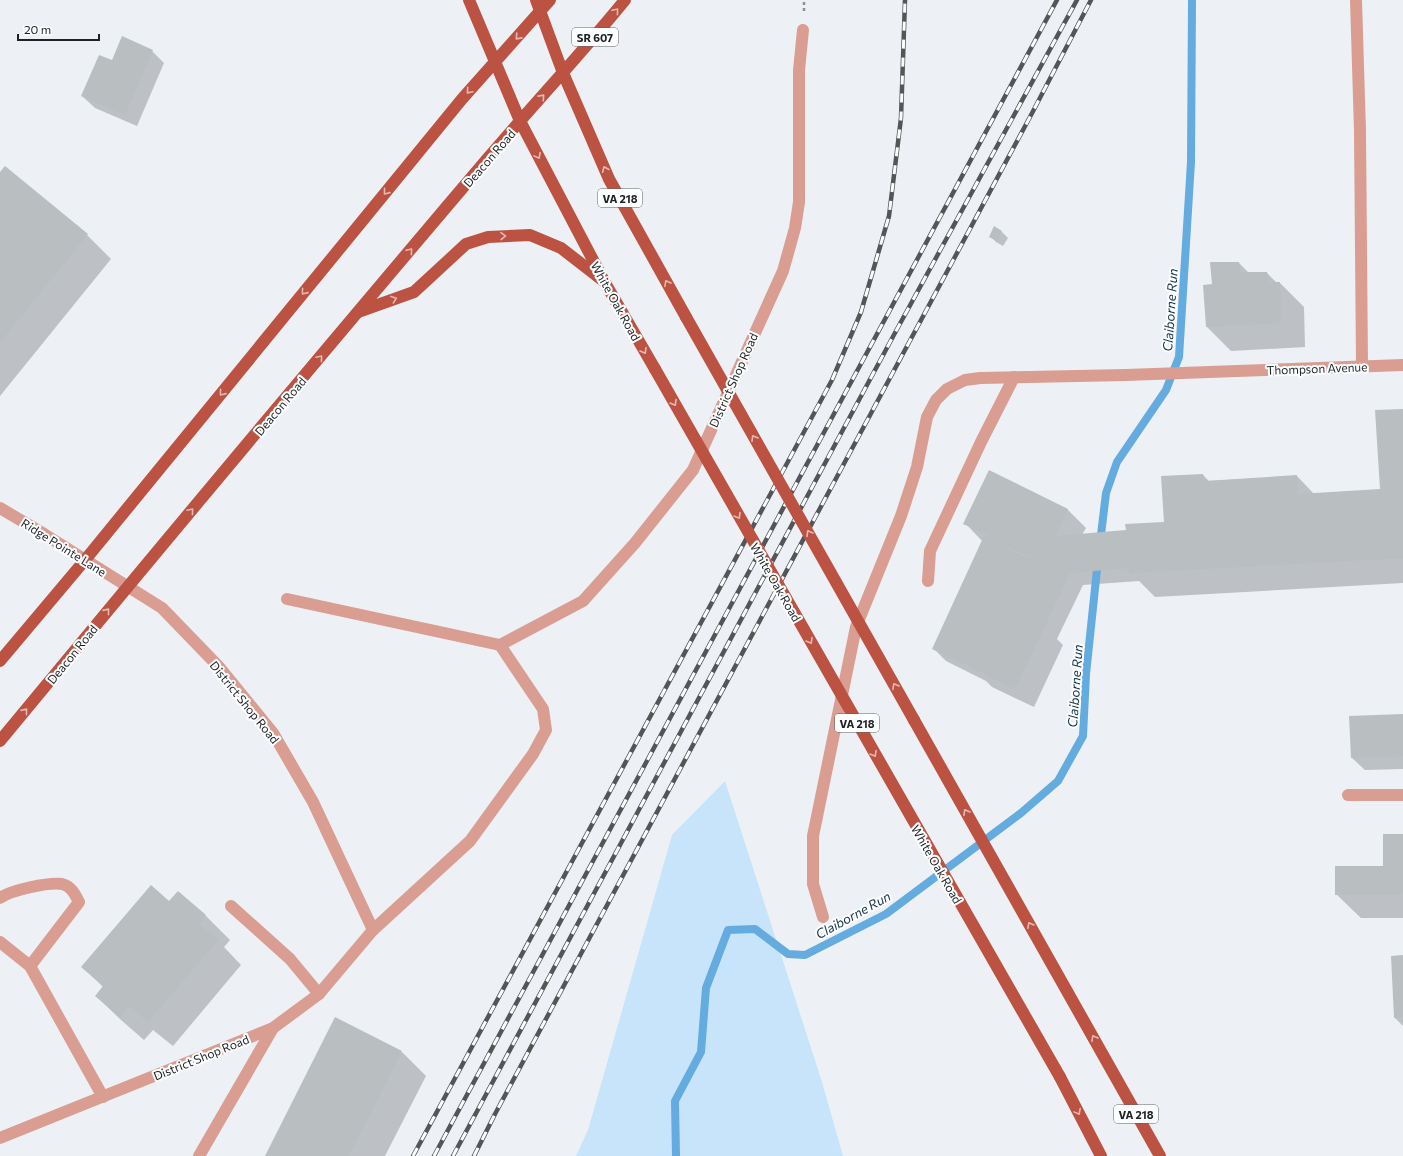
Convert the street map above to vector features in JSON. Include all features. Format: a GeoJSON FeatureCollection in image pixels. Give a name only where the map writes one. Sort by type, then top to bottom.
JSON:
{"type":"FeatureCollection","features":[{"type":"Feature","properties":{"kind":"main road","name":"White Oak Road"},"geometry":{"type":"LineString","coordinates":[[469,0],[520,121],[604,281],[1060,1077],[1101,1156]]}},
{"type":"Feature","properties":{"kind":"main road","name":"VA 218"},"geometry":{"type":"LineString","coordinates":[[536,0],[564,73],[609,179],[1160,1156]]}},
{"type":"Feature","properties":{"kind":"main road"},"geometry":{"type":"LineString","coordinates":[[0,661],[85,560],[462,99],[541,12],[550,0]]}},
{"type":"Feature","properties":{"kind":"main road","name":"SR 607"},"geometry":{"type":"LineString","coordinates":[[564,73],[625,0]]}},
{"type":"Feature","properties":{"kind":"main road","name":"Deacon Road"},"geometry":{"type":"LineString","coordinates":[[0,741],[357,313],[520,121],[564,73]]}},
{"type":"Feature","properties":{"kind":"main road"},"geometry":{"type":"LineString","coordinates":[[357,313],[414,292],[466,244],[488,237],[530,235],[561,248],[604,281]]}},
{"type":"Feature","properties":{"kind":"street"},"geometry":{"type":"LineString","coordinates":[[1356,0],[1360,131],[1362,366]]}},
{"type":"Feature","properties":{"kind":"street","name":"District Shop Road"},"geometry":{"type":"LineString","coordinates":[[0,1138],[273,1028],[319,994],[373,930],[470,841],[483,824],[533,754],[546,730],[543,709],[500,645],[583,601],[635,543],[692,470],[783,271],[795,228],[799,202],[799,70],[803,30]]}},
{"type":"Feature","properties":{"kind":"street","name":"Thompson Avenue"},"geometry":{"type":"LineString","coordinates":[[823,917],[813,884],[813,836],[854,635],[901,516],[917,467],[927,418],[936,400],[947,389],[965,380],[980,378],[1126,376],[1403,365]]}},
{"type":"Feature","properties":{"kind":"street"},"geometry":{"type":"LineString","coordinates":[[928,581],[930,551],[981,442],[1014,377]]}},
{"type":"Feature","properties":{"kind":"street","name":"Ridge Pointe Lane"},"geometry":{"type":"LineString","coordinates":[[0,508],[128,586]]}},
{"type":"Feature","properties":{"kind":"street","name":"District Shop Road"},"geometry":{"type":"LineString","coordinates":[[128,586],[164,609],[220,668],[273,733],[313,802],[373,930]]}},
{"type":"Feature","properties":{"kind":"street"},"geometry":{"type":"LineString","coordinates":[[287,599],[500,645]]}},
{"type":"Feature","properties":{"kind":"street"},"geometry":{"type":"LineString","coordinates":[[1348,795],[1403,794]]}},
{"type":"Feature","properties":{"kind":"street"},"geometry":{"type":"LineString","coordinates":[[0,898],[5,894],[42,885],[62,884],[74,892],[79,902],[30,966]]}},
{"type":"Feature","properties":{"kind":"street"},"geometry":{"type":"LineString","coordinates":[[231,906],[290,959],[319,994]]}},
{"type":"Feature","properties":{"kind":"street"},"geometry":{"type":"LineString","coordinates":[[0,942],[30,966],[103,1097]]}},
{"type":"Feature","properties":{"kind":"street"},"geometry":{"type":"LineString","coordinates":[[199,1156],[273,1028]]}},
{"type":"Feature","properties":{"kind":"shaded area"},"geometry":{"type":"Polygon","coordinates":[[[725,781],[822,1082],[843,1156],[576,1156],[588,1130],[672,835],[725,781]]]}},
{"type":"Feature","properties":{"kind":"building"},"geometry":{"type":"Polygon","coordinates":[[[122,36],[153,50],[125,115],[81,96],[99,55],[112,60],[122,36]]]}},
{"type":"Feature","properties":{"kind":"building"},"geometry":{"type":"Polygon","coordinates":[[[5,166],[88,234],[0,342],[0,172],[5,166]]]}},
{"type":"Feature","properties":{"kind":"building"},"geometry":{"type":"Polygon","coordinates":[[[994,226],[1002,231],[997,241],[989,237],[994,226]]]}},
{"type":"Feature","properties":{"kind":"building"},"geometry":{"type":"Polygon","coordinates":[[[1210,262],[1239,262],[1240,272],[1267,272],[1269,282],[1280,282],[1281,323],[1206,327],[1203,285],[1212,284],[1210,262]]]}},
{"type":"Feature","properties":{"kind":"building"},"geometry":{"type":"Polygon","coordinates":[[[1403,409],[1403,558],[1129,573],[1129,568],[1070,573],[1015,689],[932,649],[983,538],[990,536],[963,524],[989,470],[1068,509],[1055,536],[1126,530],[1125,524],[1164,522],[1161,476],[1203,474],[1205,481],[1297,475],[1298,494],[1380,489],[1375,410],[1403,409]],[[990,541],[1023,556],[1043,562],[990,541]]]}},
{"type":"Feature","properties":{"kind":"building"},"geometry":{"type":"Polygon","coordinates":[[[1403,714],[1403,756],[1351,758],[1349,716],[1403,714]]]}},
{"type":"Feature","properties":{"kind":"building"},"geometry":{"type":"Polygon","coordinates":[[[1383,834],[1403,834],[1403,894],[1335,895],[1335,866],[1383,866],[1383,834]]]}},
{"type":"Feature","properties":{"kind":"building"},"geometry":{"type":"Polygon","coordinates":[[[151,885],[169,901],[178,891],[206,915],[199,924],[218,940],[148,1022],[129,1006],[120,1017],[95,996],[103,986],[81,967],[151,885]]]}},
{"type":"Feature","properties":{"kind":"building"},"geometry":{"type":"Polygon","coordinates":[[[1403,955],[1403,1018],[1394,1018],[1391,956],[1403,955]]]}},
{"type":"Feature","properties":{"kind":"building"},"geometry":{"type":"Polygon","coordinates":[[[335,1017],[402,1051],[349,1156],[265,1156],[335,1017]]]}},
{"type":"Feature","properties":{"kind":"waterway","name":"Claiborne Run"},"geometry":{"type":"LineString","coordinates":[[1100,543],[1106,493],[1117,462],[1166,390],[1179,357],[1191,162],[1192,0]]}},
{"type":"Feature","properties":{"kind":"waterway","name":"Claiborne Run"},"geometry":{"type":"LineString","coordinates":[[676,1156],[675,1101],[701,1052],[706,988],[728,930],[755,929],[788,954],[805,955],[886,914],[1021,813],[1058,781],[1083,736],[1086,674],[1098,560]]}},
{"type":"Feature","properties":{"kind":"railway"},"geometry":{"type":"LineString","coordinates":[[413,1156],[832,380],[861,312],[889,216],[901,118],[905,0]]}},
{"type":"Feature","properties":{"kind":"railway"},"geometry":{"type":"LineString","coordinates":[[434,1156],[1057,0]]}},
{"type":"Feature","properties":{"kind":"railway"},"geometry":{"type":"LineString","coordinates":[[453,1156],[896,331],[1077,0]]}},
{"type":"Feature","properties":{"kind":"railway"},"geometry":{"type":"LineString","coordinates":[[474,1156],[495,1114],[1030,117],[1091,0]]}}]}
